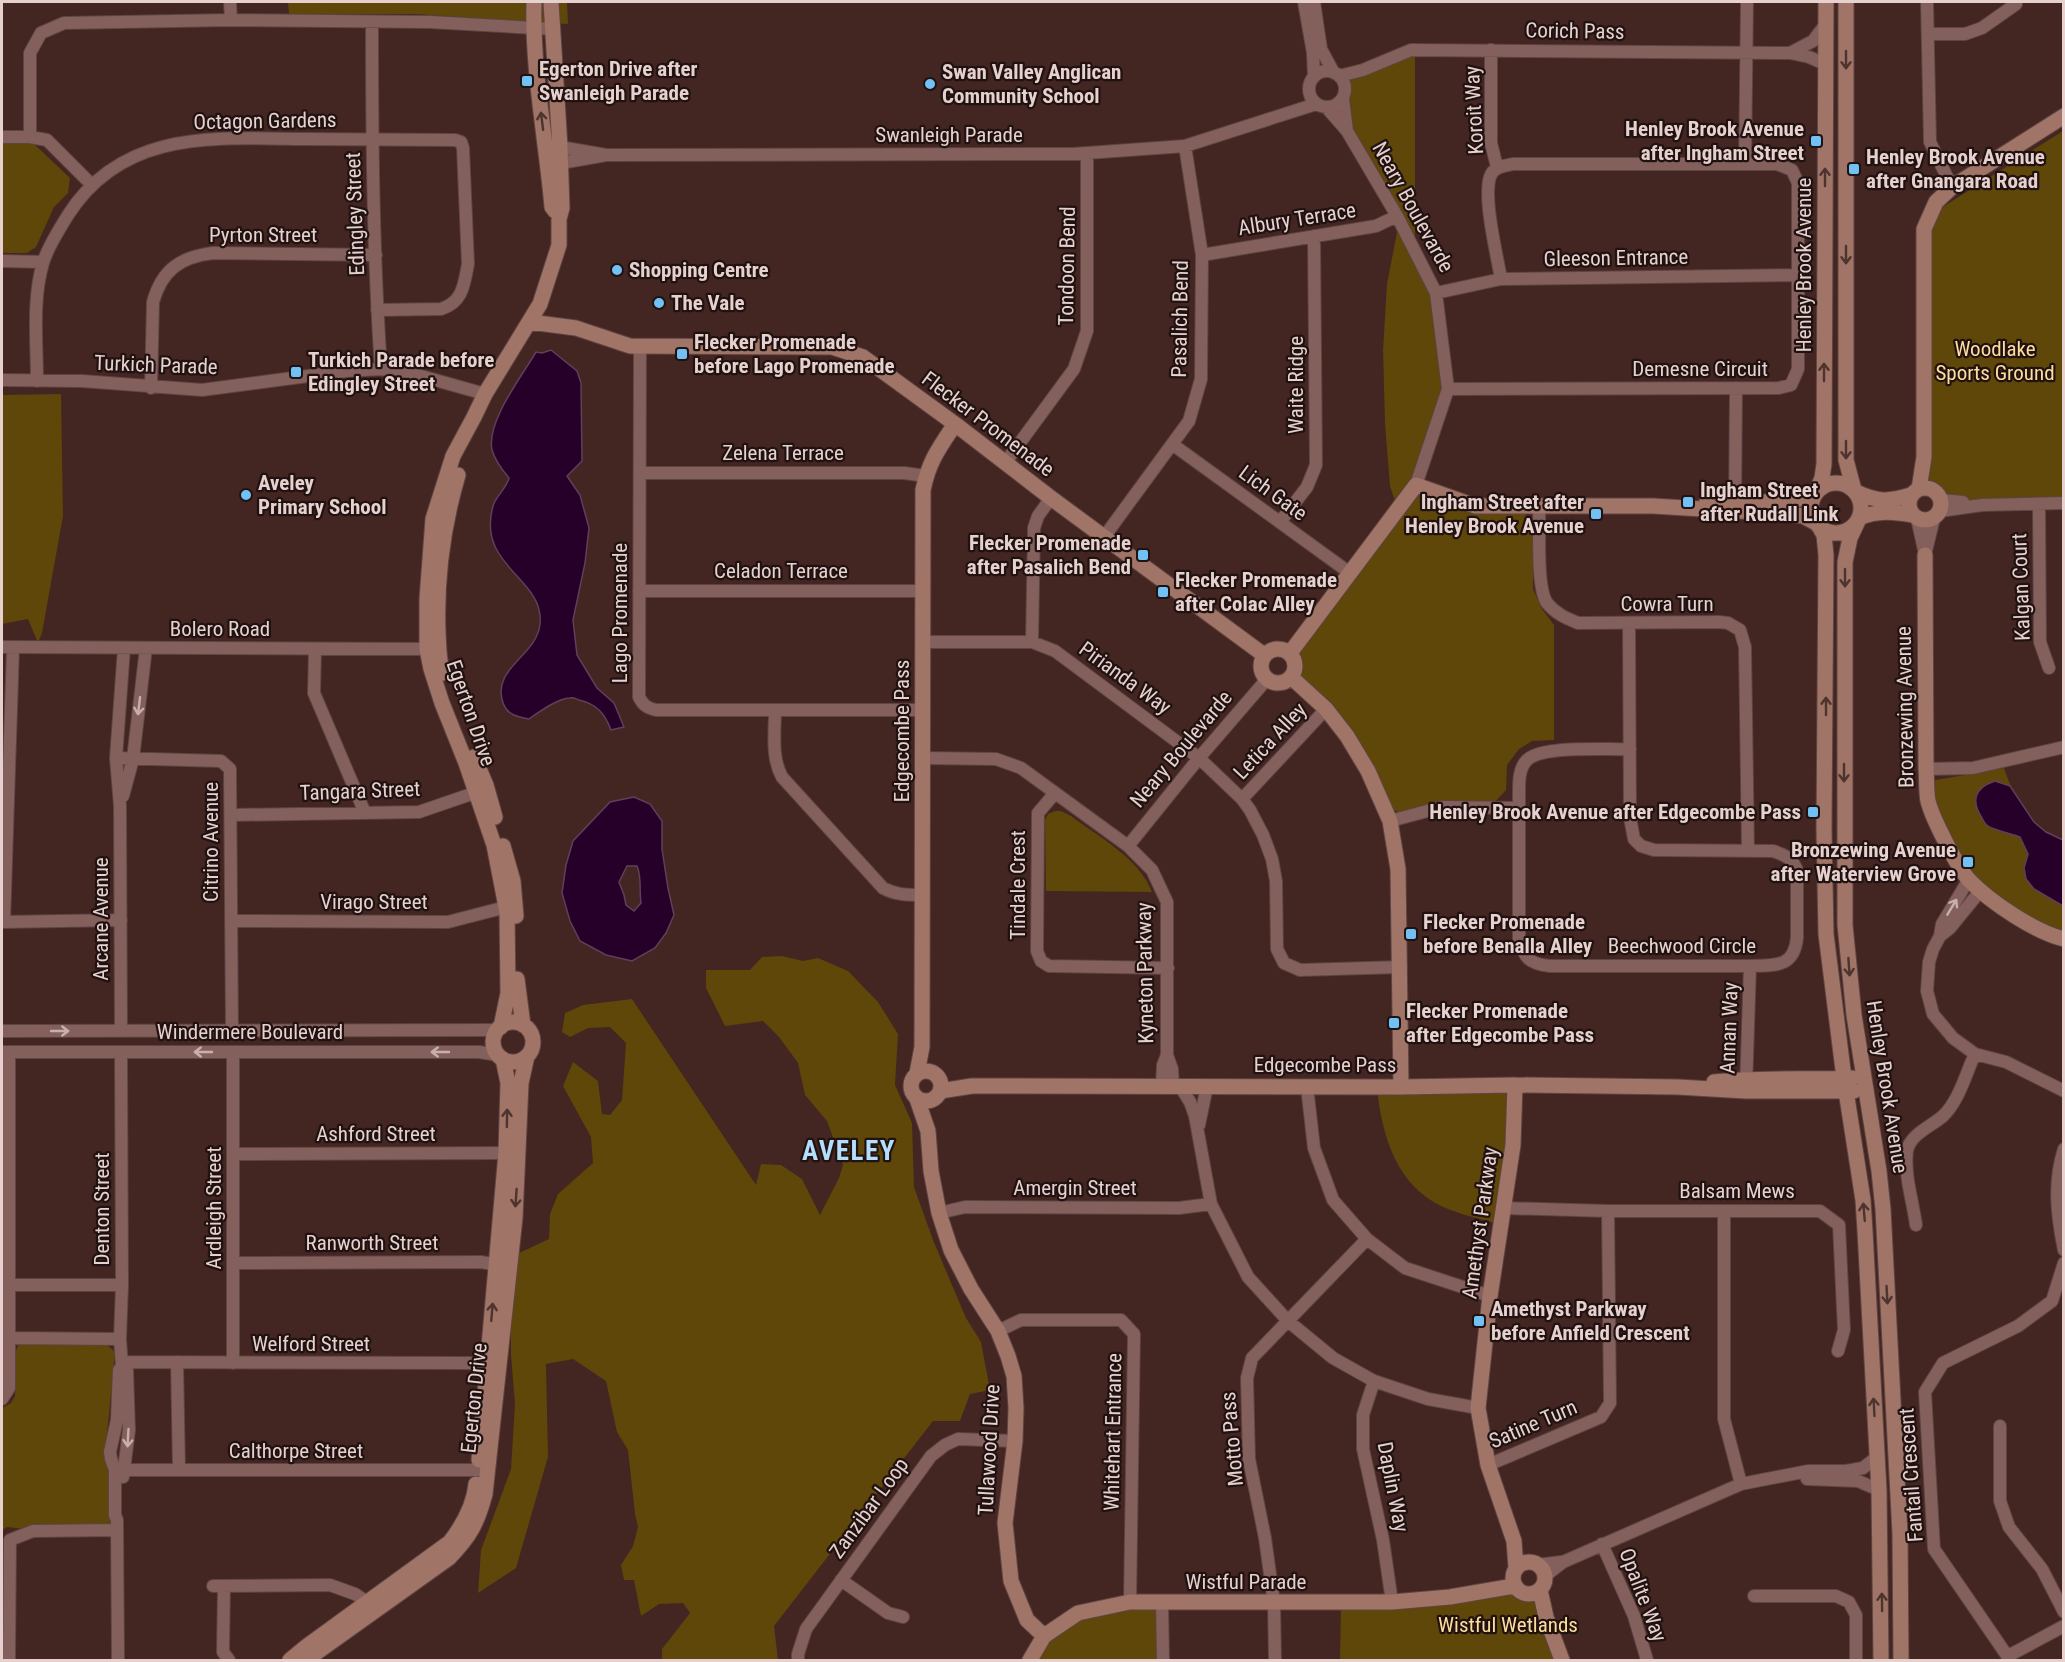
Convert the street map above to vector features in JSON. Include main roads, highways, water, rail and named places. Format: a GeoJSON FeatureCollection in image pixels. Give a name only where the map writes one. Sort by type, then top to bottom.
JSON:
{"type":"FeatureCollection","features":[{"type":"Feature","properties":{"kind":"place","name":"Egerton Drive after Swanleigh Parade"},"geometry":{"type":"Point","coordinates":[527,81]}},
{"type":"Feature","properties":{"kind":"place","name":"Swan Valley Anglican Community School"},"geometry":{"type":"Point","coordinates":[930,84]}},
{"type":"Feature","properties":{"kind":"place","name":"Henley Brook Avenue after Ingham Street"},"geometry":{"type":"Point","coordinates":[1816,141]}},
{"type":"Feature","properties":{"kind":"place","name":"Henley Brook Avenue after Gnangara Road"},"geometry":{"type":"Point","coordinates":[1854,169]}},
{"type":"Feature","properties":{"kind":"place","name":"Shopping Centre"},"geometry":{"type":"Point","coordinates":[617,270]}},
{"type":"Feature","properties":{"kind":"place","name":"The Vale"},"geometry":{"type":"Point","coordinates":[659,303]}},
{"type":"Feature","properties":{"kind":"place","name":"Flecker Promenade before Lago Promenade"},"geometry":{"type":"Point","coordinates":[682,354]}},
{"type":"Feature","properties":{"kind":"place","name":"Turkich Parade before Edingley Street"},"geometry":{"type":"Point","coordinates":[296,372]}},
{"type":"Feature","properties":{"kind":"place","name":"Aveley Primary School"},"geometry":{"type":"Point","coordinates":[246,495]}},
{"type":"Feature","properties":{"kind":"place","name":"Ingham Street after Rudall Link"},"geometry":{"type":"Point","coordinates":[1688,502]}},
{"type":"Feature","properties":{"kind":"place","name":"Ingham Street after Henley Brook Avenue"},"geometry":{"type":"Point","coordinates":[1596,514]}},
{"type":"Feature","properties":{"kind":"place","name":"Flecker Promenade after Pasalich Bend"},"geometry":{"type":"Point","coordinates":[1143,555]}},
{"type":"Feature","properties":{"kind":"place","name":"Flecker Promenade after Colac Alley"},"geometry":{"type":"Point","coordinates":[1163,592]}},
{"type":"Feature","properties":{"kind":"place","name":"Henley Brook Avenue after Edgecombe Pass"},"geometry":{"type":"Point","coordinates":[1813,812]}},
{"type":"Feature","properties":{"kind":"place","name":"Bronzewing Avenue after Waterview Grove"},"geometry":{"type":"Point","coordinates":[1968,862]}},
{"type":"Feature","properties":{"kind":"place","name":"Flecker Promenade before Benalla Alley"},"geometry":{"type":"Point","coordinates":[1411,934]}},
{"type":"Feature","properties":{"kind":"place","name":"Flecker Promenade after Edgecombe Pass"},"geometry":{"type":"Point","coordinates":[1394,1023]}},
{"type":"Feature","properties":{"kind":"place","name":"Amethyst Parkway before Anfield Crescent"},"geometry":{"type":"Point","coordinates":[1479,1321]}},
{"type":"Feature","properties":{"kind":"district","name":"AVELEY"},"geometry":{"type":"Point","coordinates":[849,1151]}},
{"type":"Feature","properties":{"kind":"park label","name":"Woodlake Sports Ground"},"geometry":{"type":"Point","coordinates":[1995,361]}},
{"type":"Feature","properties":{"kind":"park label","name":"Wistful Wetlands"},"geometry":{"type":"Point","coordinates":[1508,1625]}}]}
